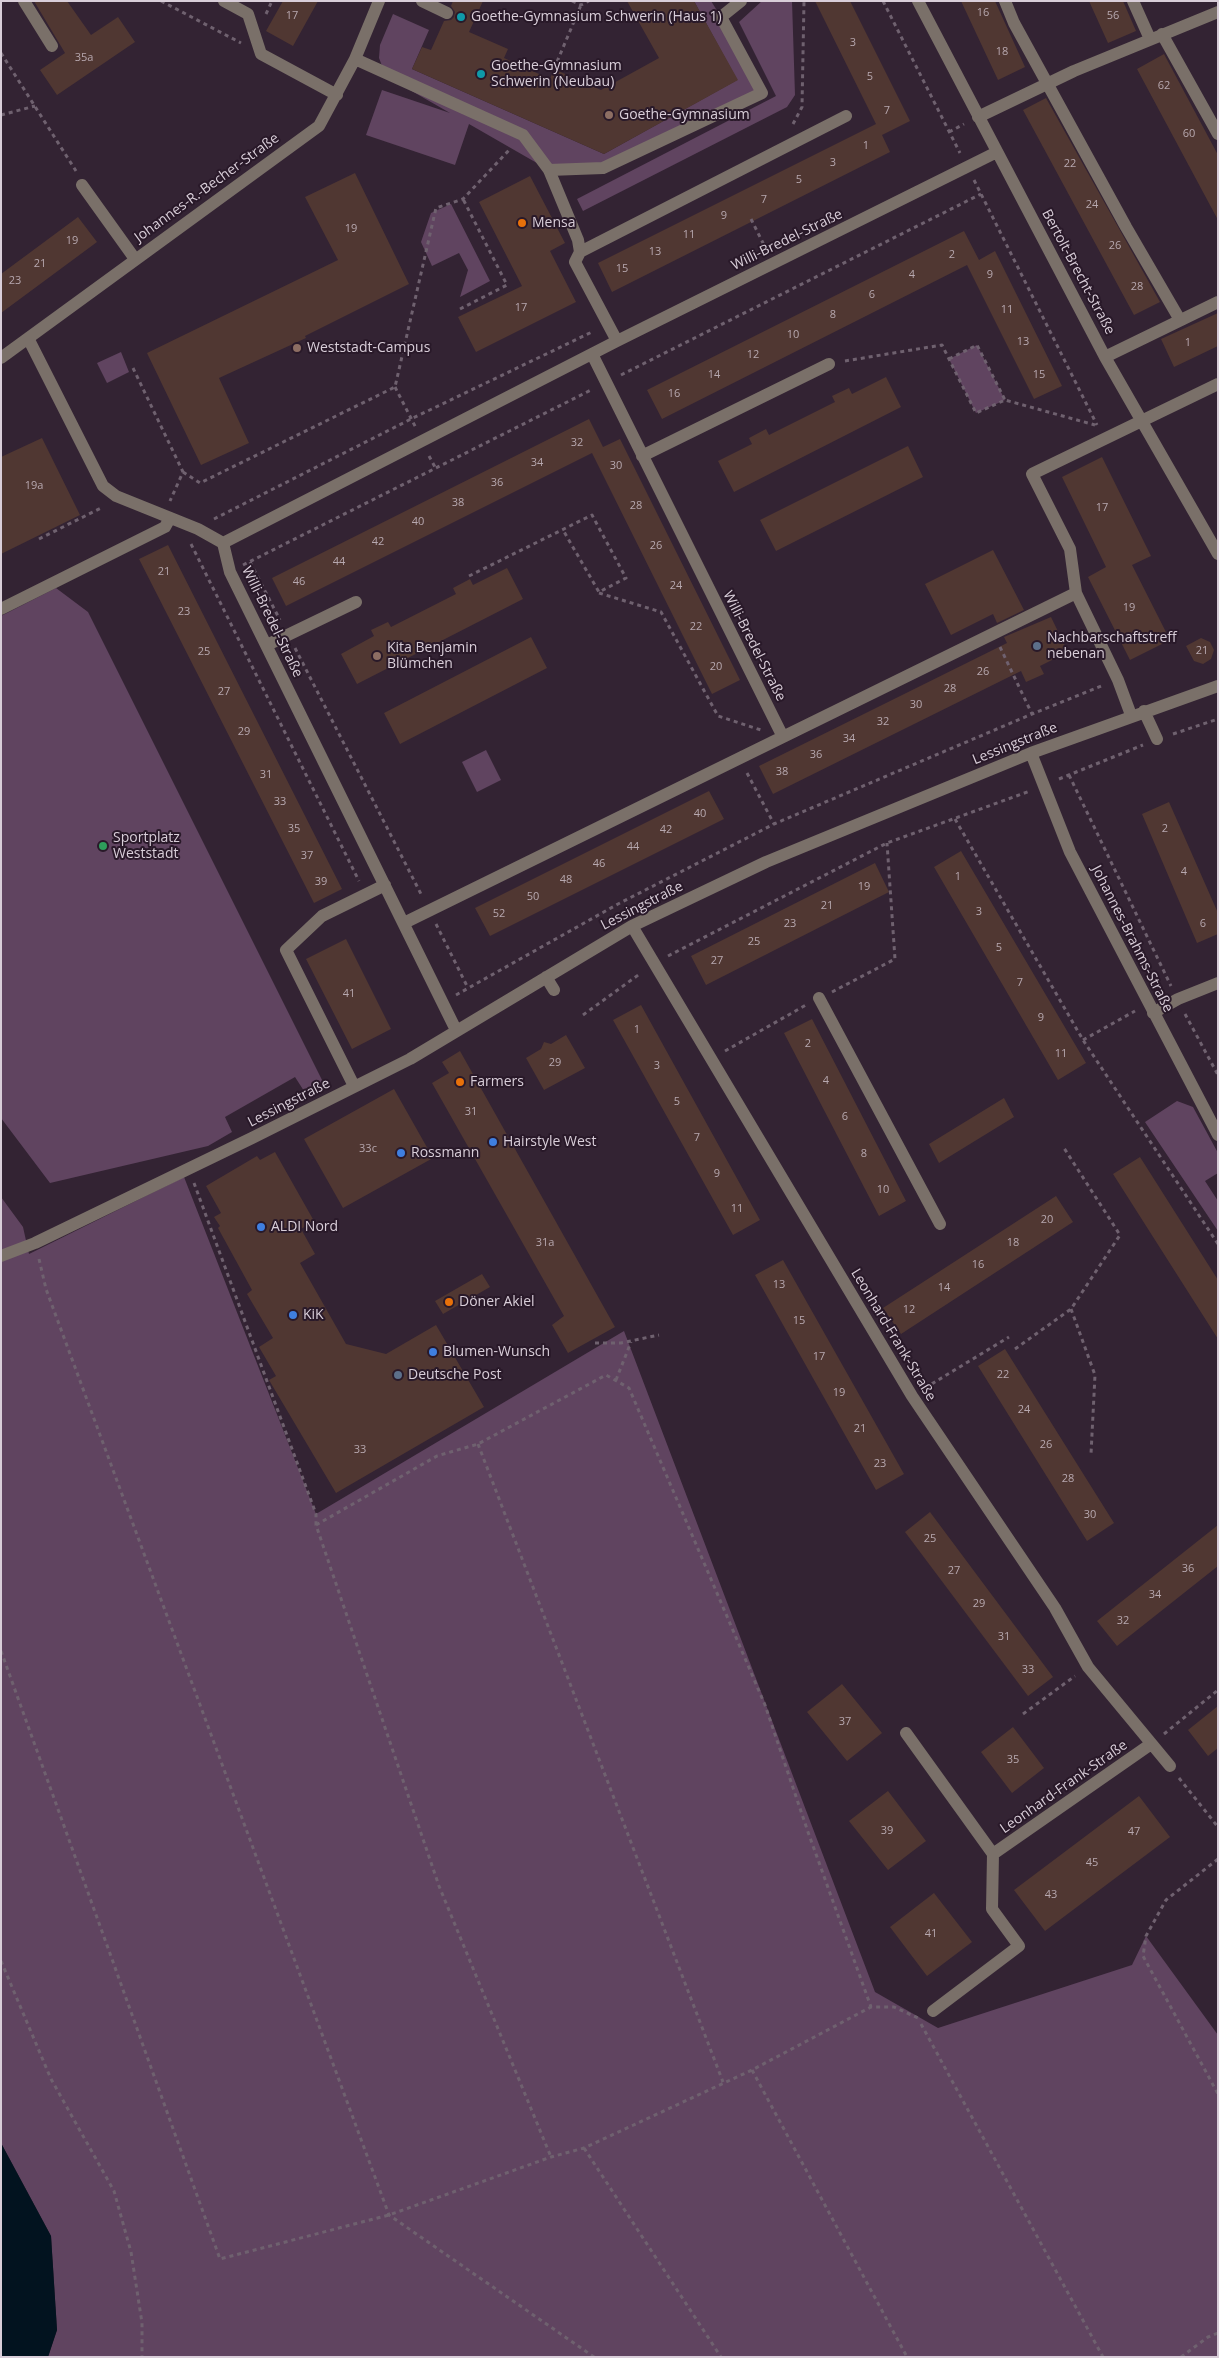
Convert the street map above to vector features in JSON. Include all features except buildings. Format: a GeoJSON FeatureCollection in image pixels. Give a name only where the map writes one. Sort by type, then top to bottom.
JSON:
{"type":"FeatureCollection","features":[{"type":"Feature","properties":{"kind":"street"},"geometry":{"type":"LineString","coordinates":[[24,1],[52,46]]}},
{"type":"Feature","properties":{"kind":"street"},"geometry":{"type":"LineString","coordinates":[[224,1],[248,14],[261,54],[337,94]]}},
{"type":"Feature","properties":{"kind":"street","name":"Johannes-R.-Becher-Straße"},"geometry":{"type":"LineString","coordinates":[[1,358],[319,126],[355,59],[379,1]]}},
{"type":"Feature","properties":{"kind":"street"},"geometry":{"type":"LineString","coordinates":[[422,1],[447,13]]}},
{"type":"Feature","properties":{"kind":"street"},"geometry":{"type":"LineString","coordinates":[[549,170],[603,168],[762,93],[721,17],[740,1]]}},
{"type":"Feature","properties":{"kind":"street","name":"Bertolt-Brecht-Straße"},"geometry":{"type":"LineString","coordinates":[[918,1],[1105,357],[1218,554]]}},
{"type":"Feature","properties":{"kind":"street"},"geometry":{"type":"LineString","coordinates":[[1005,1],[1047,83],[1180,320]]}},
{"type":"Feature","properties":{"kind":"street"},"geometry":{"type":"LineString","coordinates":[[1133,1],[1150,39]]}},
{"type":"Feature","properties":{"kind":"street"},"geometry":{"type":"LineString","coordinates":[[978,117],[1047,83],[1218,12]]}},
{"type":"Feature","properties":{"kind":"street"},"geometry":{"type":"LineString","coordinates":[[1162,34],[1218,134]]}},
{"type":"Feature","properties":{"kind":"street"},"geometry":{"type":"LineString","coordinates":[[355,59],[523,135],[549,170],[578,240],[580,252],[575,262],[617,341]]}},
{"type":"Feature","properties":{"kind":"street"},"geometry":{"type":"LineString","coordinates":[[580,252],[846,116]]}},
{"type":"Feature","properties":{"kind":"street","name":"Willi-Bredel-Straße"},"geometry":{"type":"LineString","coordinates":[[456,1030],[230,572],[223,543],[617,341],[997,152]]}},
{"type":"Feature","properties":{"kind":"street"},"geometry":{"type":"LineString","coordinates":[[82,186],[135,259]]}},
{"type":"Feature","properties":{"kind":"street"},"geometry":{"type":"LineString","coordinates":[[1105,357],[1218,302]]}},
{"type":"Feature","properties":{"kind":"street"},"geometry":{"type":"LineString","coordinates":[[28,338],[103,486],[116,496],[198,529],[223,543]]}},
{"type":"Feature","properties":{"kind":"street","name":"Willi-Bredel-Straße"},"geometry":{"type":"LineString","coordinates":[[592,354],[783,737]]}},
{"type":"Feature","properties":{"kind":"street"},"geometry":{"type":"LineString","coordinates":[[642,456],[829,364]]}},
{"type":"Feature","properties":{"kind":"street"},"geometry":{"type":"LineString","coordinates":[[1131,715],[1118,680],[1076,593],[1070,549],[1032,474],[1218,384]]}},
{"type":"Feature","properties":{"kind":"street"},"geometry":{"type":"LineString","coordinates":[[1,609],[165,527],[170,518]]}},
{"type":"Feature","properties":{"kind":"street"},"geometry":{"type":"LineString","coordinates":[[404,923],[1076,593]]}},
{"type":"Feature","properties":{"kind":"street"},"geometry":{"type":"LineString","coordinates":[[267,645],[356,602]]}},
{"type":"Feature","properties":{"kind":"street","name":"Lessingstraße"},"geometry":{"type":"LineString","coordinates":[[1,1256],[35,1243],[189,1169],[410,1059],[632,926],[766,862],[1031,753],[1131,715],[1218,686]]}},
{"type":"Feature","properties":{"kind":"street"},"geometry":{"type":"LineString","coordinates":[[1144,711],[1157,739]]}},
{"type":"Feature","properties":{"kind":"street","name":"Johannes-Brahms-Straße"},"geometry":{"type":"LineString","coordinates":[[1031,753],[1070,852],[1218,1135]]}},
{"type":"Feature","properties":{"kind":"street"},"geometry":{"type":"LineString","coordinates":[[354,1086],[286,950],[322,916],[385,885]]}},
{"type":"Feature","properties":{"kind":"street","name":"Leonhard-Frank-Straße"},"geometry":{"type":"LineString","coordinates":[[632,926],[912,1396],[1055,1608],[1088,1666],[1170,1766]]}},
{"type":"Feature","properties":{"kind":"street"},"geometry":{"type":"LineString","coordinates":[[546,977],[554,990]]}},
{"type":"Feature","properties":{"kind":"street"},"geometry":{"type":"LineString","coordinates":[[1151,1009],[1218,983]]}},
{"type":"Feature","properties":{"kind":"street"},"geometry":{"type":"LineString","coordinates":[[819,998],[940,1224]]}},
{"type":"Feature","properties":{"kind":"street","name":"Leonhard-Frank-Straße"},"geometry":{"type":"LineString","coordinates":[[906,1733],[993,1854],[1151,1744]]}},
{"type":"Feature","properties":{"kind":"street"},"geometry":{"type":"LineString","coordinates":[[933,2010],[1019,1946],[992,1909],[993,1854]]}},
{"type":"Feature","properties":{"kind":"path"},"geometry":{"type":"LineString","coordinates":[[161,1],[261,54]]}},
{"type":"Feature","properties":{"kind":"path"},"geometry":{"type":"LineString","coordinates":[[572,1],[581,5]]}},
{"type":"Feature","properties":{"kind":"path"},"geometry":{"type":"LineString","coordinates":[[554,69],[581,5],[589,1]]}},
{"type":"Feature","properties":{"kind":"path"},"geometry":{"type":"LineString","coordinates":[[781,150],[802,107],[804,1]]}},
{"type":"Feature","properties":{"kind":"path"},"geometry":{"type":"LineString","coordinates":[[884,1],[1098,426],[1108,437]]}},
{"type":"Feature","properties":{"kind":"path"},"geometry":{"type":"LineString","coordinates":[[1,53],[79,175],[82,186]]}},
{"type":"Feature","properties":{"kind":"path"},"geometry":{"type":"LineString","coordinates":[[1,115],[35,106]]}},
{"type":"Feature","properties":{"kind":"path"},"geometry":{"type":"LineString","coordinates":[[133,368],[184,472],[200,483],[395,387],[436,208],[462,199],[523,135]]}},
{"type":"Feature","properties":{"kind":"path"},"geometry":{"type":"LineString","coordinates":[[460,309],[507,285],[462,199]]}},
{"type":"Feature","properties":{"kind":"path"},"geometry":{"type":"LineString","coordinates":[[751,219],[774,263]]}},
{"type":"Feature","properties":{"kind":"path"},"geometry":{"type":"LineString","coordinates":[[366,894],[190,542],[203,518],[216,519],[411,419],[608,324]]}},
{"type":"Feature","properties":{"kind":"path"},"geometry":{"type":"LineString","coordinates":[[829,364],[942,345],[976,413],[1005,400],[1098,426]]}},
{"type":"Feature","properties":{"kind":"path"},"geometry":{"type":"LineString","coordinates":[[949,359],[977,345],[1005,400]]}},
{"type":"Feature","properties":{"kind":"path"},"geometry":{"type":"LineString","coordinates":[[168,504],[184,472]]}},
{"type":"Feature","properties":{"kind":"path"},"geometry":{"type":"LineString","coordinates":[[39,539],[111,504],[116,496]]}},
{"type":"Feature","properties":{"kind":"path"},"geometry":{"type":"LineString","coordinates":[[470,576],[592,515],[626,578],[599,592]]}},
{"type":"Feature","properties":{"kind":"path"},"geometry":{"type":"LineString","coordinates":[[563,530],[599,592],[661,612],[718,716],[783,737]]}},
{"type":"Feature","properties":{"kind":"path"},"geometry":{"type":"LineString","coordinates":[[250,562],[468,988]]}},
{"type":"Feature","properties":{"kind":"path"},"geometry":{"type":"LineString","coordinates":[[993,634],[1032,714]]}},
{"type":"Feature","properties":{"kind":"path"},"geometry":{"type":"LineString","coordinates":[[443,1002],[618,904],[774,824],[1032,714],[1118,680]]}},
{"type":"Feature","properties":{"kind":"path"},"geometry":{"type":"LineString","coordinates":[[584,1015],[653,964],[887,844],[1044,785],[1157,739],[1218,719]]}},
{"type":"Feature","properties":{"kind":"path"},"geometry":{"type":"LineString","coordinates":[[740,759],[774,824]]}},
{"type":"Feature","properties":{"kind":"path"},"geometry":{"type":"LineString","coordinates":[[1069,775],[1178,999],[1218,1075]]}},
{"type":"Feature","properties":{"kind":"path"},"geometry":{"type":"LineString","coordinates":[[955,819],[1083,1040],[1218,1244]]}},
{"type":"Feature","properties":{"kind":"path"},"geometry":{"type":"LineString","coordinates":[[710,1059],[895,958],[887,844]]}},
{"type":"Feature","properties":{"kind":"path"},"geometry":{"type":"LineString","coordinates":[[1083,1040],[1151,1009]]}},
{"type":"Feature","properties":{"kind":"path"},"geometry":{"type":"LineString","coordinates":[[1015,1349],[1071,1309],[1120,1235],[1064,1148]]}},
{"type":"Feature","properties":{"kind":"path"},"geometry":{"type":"LineString","coordinates":[[189,1169],[316,1514],[316,1525],[439,1886],[551,2157]]}},
{"type":"Feature","properties":{"kind":"path"},"geometry":{"type":"LineString","coordinates":[[35,1243],[46,1289],[389,2215],[594,2357]]}},
{"type":"Feature","properties":{"kind":"path"},"geometry":{"type":"LineString","coordinates":[[1071,1309],[1095,1375],[1091,1454]]}},
{"type":"Feature","properties":{"kind":"path"},"geometry":{"type":"LineString","coordinates":[[595,1343],[631,1341],[659,1335]]}},
{"type":"Feature","properties":{"kind":"path"},"geometry":{"type":"LineString","coordinates":[[912,1396],[1009,1337]]}},
{"type":"Feature","properties":{"kind":"path"},"geometry":{"type":"LineString","coordinates":[[616,1380],[631,1341]]}},
{"type":"Feature","properties":{"kind":"path"},"geometry":{"type":"LineString","coordinates":[[316,1525],[438,1456],[478,1444],[606,1374],[629,1388],[765,1704],[870,2007]]}},
{"type":"Feature","properties":{"kind":"path"},"geometry":{"type":"LineString","coordinates":[[478,1444],[723,2082]]}},
{"type":"Feature","properties":{"kind":"path"},"geometry":{"type":"LineString","coordinates":[[1,1652],[220,2259],[389,2215],[551,2157],[584,2148],[752,2070],[870,2007],[894,2007],[918,2018],[1103,2357]]}},
{"type":"Feature","properties":{"kind":"path"},"geometry":{"type":"LineString","coordinates":[[1023,1714],[1088,1666]]}},
{"type":"Feature","properties":{"kind":"path"},"geometry":{"type":"LineString","coordinates":[[1151,1744],[1218,1690]]}},
{"type":"Feature","properties":{"kind":"path"},"geometry":{"type":"LineString","coordinates":[[1170,1766],[1218,1827]]}},
{"type":"Feature","properties":{"kind":"path"},"geometry":{"type":"LineString","coordinates":[[1218,1859],[1166,1900],[1146,1936],[1143,1956],[1218,2094]]}},
{"type":"Feature","properties":{"kind":"path"},"geometry":{"type":"LineString","coordinates":[[1,1961],[51,2080],[114,2191],[131,2252],[142,2323],[142,2357]]}},
{"type":"Feature","properties":{"kind":"path"},"geometry":{"type":"LineString","coordinates":[[752,2070],[907,2357]]}},
{"type":"Feature","properties":{"kind":"path"},"geometry":{"type":"LineString","coordinates":[[584,2148],[721,2357]]}},
{"type":"Feature","properties":{"kind":"path"},"geometry":{"type":"LineString","coordinates":[[1181,2357],[1208,2336],[1218,2333]]}},
{"type":"Feature","properties":{"kind":"shaded area"},"geometry":{"type":"Polygon","coordinates":[[[694,1],[711,1],[762,93],[603,168],[549,170],[469,124],[455,165],[366,135],[382,90],[450,113],[410,90],[384,71],[379,58],[380,45],[393,14],[429,30],[412,69],[604,154],[737,80],[694,1]]]}},
{"type":"Feature","properties":{"kind":"shaded area"},"geometry":{"type":"Polygon","coordinates":[[[762,1],[792,1],[795,95],[787,107],[583,211],[577,199],[776,96],[739,22],[762,1]]]}},
{"type":"Feature","properties":{"kind":"shaded area"},"geometry":{"type":"Polygon","coordinates":[[[451,204],[490,281],[460,297],[468,270],[459,253],[432,266],[421,242],[431,213],[451,204]]]}},
{"type":"Feature","properties":{"kind":"shaded area"},"geometry":{"type":"Polygon","coordinates":[[[977,345],[1005,400],[976,413],[949,359],[977,345]]]}},
{"type":"Feature","properties":{"kind":"shaded area"},"geometry":{"type":"Polygon","coordinates":[[[121,352],[129,372],[107,383],[97,363],[121,352]]]}},
{"type":"Feature","properties":{"kind":"shaded area","name":"Sportplatz Weststadt"},"geometry":{"type":"Polygon","coordinates":[[[56,588],[88,612],[323,1082],[304,1091],[295,1077],[225,1117],[232,1132],[208,1146],[50,1183],[1,1118],[1,616],[56,588]]]}},
{"type":"Feature","properties":{"kind":"shaded area"},"geometry":{"type":"Polygon","coordinates":[[[486,750],[501,780],[477,792],[462,762],[486,750]]]}},
{"type":"Feature","properties":{"kind":"shaded area"},"geometry":{"type":"Polygon","coordinates":[[[1177,1101],[1193,1107],[1218,1153],[1218,1173],[1205,1181],[1218,1201],[1218,1231],[1145,1122],[1177,1101]]]}},
{"type":"Feature","properties":{"kind":"shaded area"},"geometry":{"type":"Polygon","coordinates":[[[184,1177],[316,1514],[624,1331],[875,1992],[938,2028],[1132,1965],[1146,1936],[1218,2035],[1218,2357],[48,2357],[57,2330],[51,2236],[1,2143],[1,1197],[23,1227],[29,1254],[184,1177]]]}},
{"type":"Feature","properties":{"kind":"water"},"geometry":{"type":"Polygon","coordinates":[[[1,2143],[51,2236],[57,2330],[48,2357],[1,2357],[1,2143]]]}},
{"type":"Feature","properties":{"kind":"place","name":"Goethe-Gymnasium Schwerin (Haus 1)"},"geometry":{"type":"Point","coordinates":[461,17]}},
{"type":"Feature","properties":{"kind":"place","name":"Goethe-Gymnasium Schwerin (Neubau)"},"geometry":{"type":"Point","coordinates":[481,74]}},
{"type":"Feature","properties":{"kind":"place","name":"Goethe-Gymnasium"},"geometry":{"type":"Point","coordinates":[609,115]}},
{"type":"Feature","properties":{"kind":"place","name":"Mensa"},"geometry":{"type":"Point","coordinates":[522,223]}},
{"type":"Feature","properties":{"kind":"place","name":"Weststadt-Campus"},"geometry":{"type":"Point","coordinates":[297,348]}},
{"type":"Feature","properties":{"kind":"place","name":"Nachbarschaftstreff nebenan"},"geometry":{"type":"Point","coordinates":[1037,646]}},
{"type":"Feature","properties":{"kind":"place","name":"Kita Benjamin Blümchen"},"geometry":{"type":"Point","coordinates":[377,656]}},
{"type":"Feature","properties":{"kind":"place","name":"Sportplatz Weststadt"},"geometry":{"type":"Point","coordinates":[103,846]}},
{"type":"Feature","properties":{"kind":"place","name":"Farmers"},"geometry":{"type":"Point","coordinates":[460,1082]}},
{"type":"Feature","properties":{"kind":"place","name":"Hairstyle West"},"geometry":{"type":"Point","coordinates":[493,1142]}},
{"type":"Feature","properties":{"kind":"place","name":"Rossmann"},"geometry":{"type":"Point","coordinates":[401,1153]}},
{"type":"Feature","properties":{"kind":"place","name":"ALDI Nord"},"geometry":{"type":"Point","coordinates":[261,1227]}},
{"type":"Feature","properties":{"kind":"place","name":"Döner Akiel"},"geometry":{"type":"Point","coordinates":[449,1302]}},
{"type":"Feature","properties":{"kind":"place","name":"KiK"},"geometry":{"type":"Point","coordinates":[293,1315]}},
{"type":"Feature","properties":{"kind":"place","name":"Blumen-Wunsch"},"geometry":{"type":"Point","coordinates":[433,1352]}},
{"type":"Feature","properties":{"kind":"place","name":"Deutsche Post"},"geometry":{"type":"Point","coordinates":[398,1375]}}]}
